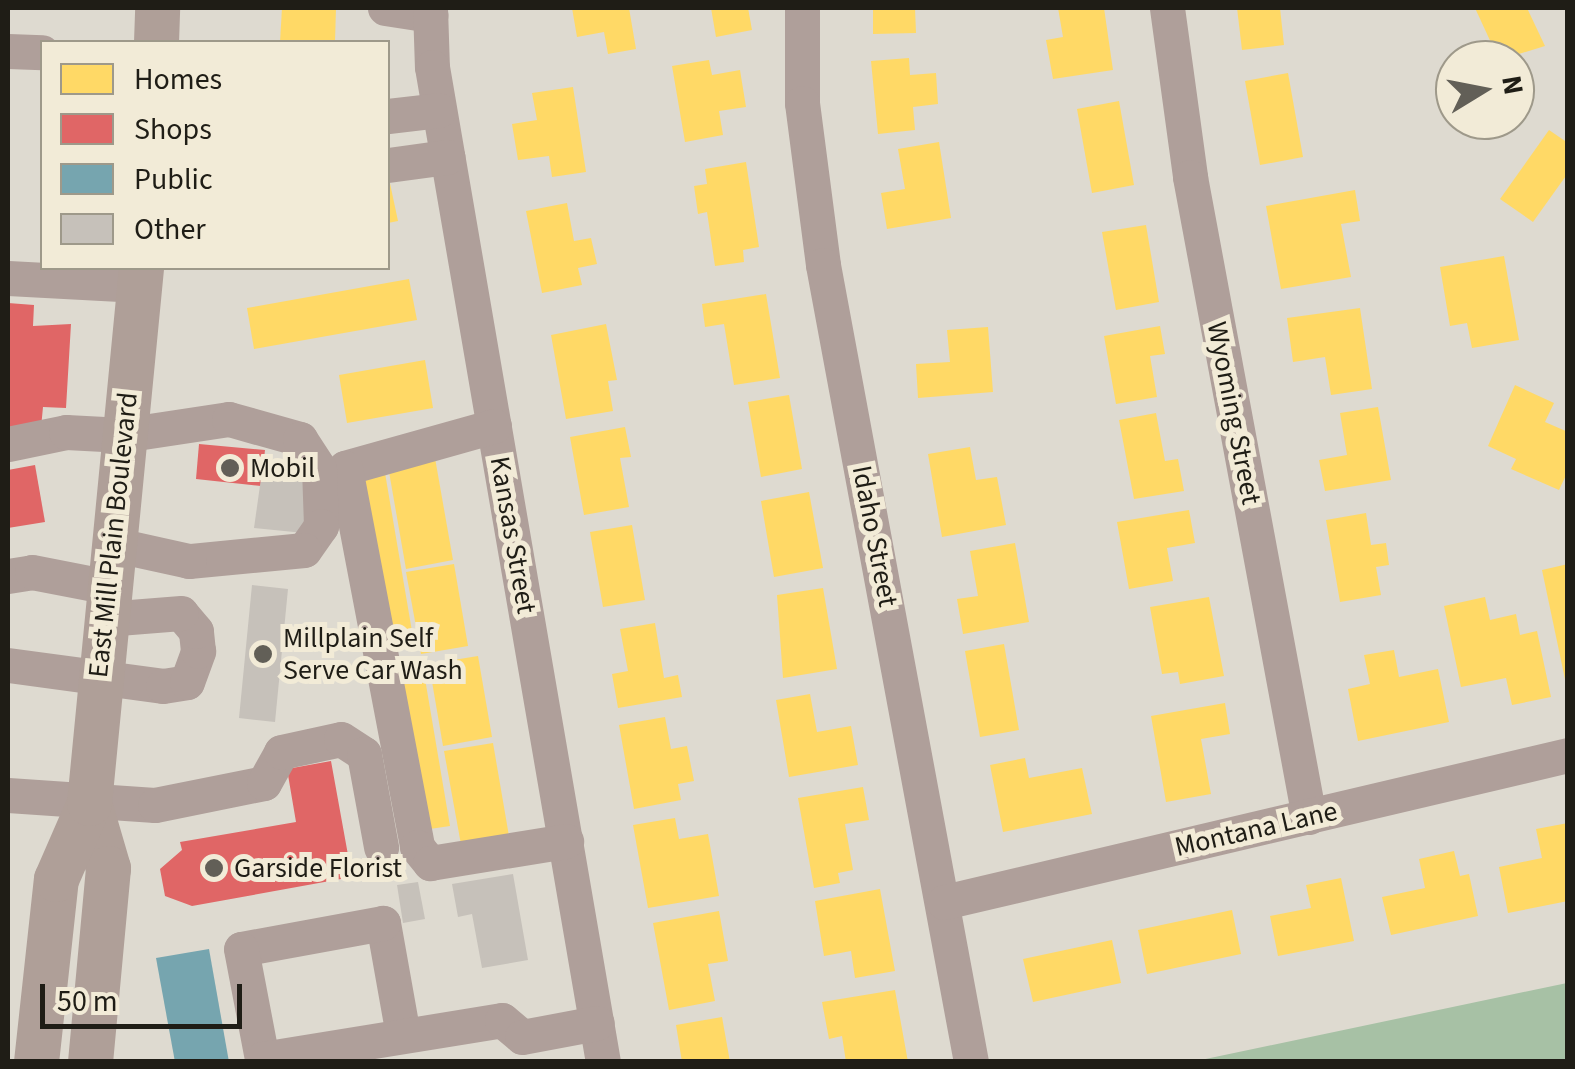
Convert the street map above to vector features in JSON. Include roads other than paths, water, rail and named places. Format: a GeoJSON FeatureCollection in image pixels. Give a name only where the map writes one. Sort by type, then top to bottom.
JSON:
{"type":"FeatureCollection","features":[{"type":"Feature","properties":{"kind":"main road"},"geometry":{"type":"LineString","coordinates":[[156,40],[157,8]]}},
{"type":"Feature","properties":{"kind":"main road","name":"East Mill Plain Boulevard"},"geometry":{"type":"LineString","coordinates":[[36,1062],[56,879],[89,804],[140,276]]}},
{"type":"Feature","properties":{"kind":"main road","name":"East Mill Plain Boulevard"},"geometry":{"type":"LineString","coordinates":[[89,804],[108,868],[90,1062]]}},
{"type":"Feature","properties":{"kind":"street"},"geometry":{"type":"LineString","coordinates":[[385,8],[430,11]]}},
{"type":"Feature","properties":{"kind":"street","name":"Idaho Street"},"geometry":{"type":"LineString","coordinates":[[802,8],[802,103],[823,265],[971,1062]]}},
{"type":"Feature","properties":{"kind":"street","name":"Wyoming Street"},"geometry":{"type":"LineString","coordinates":[[1167,8],[1190,177],[1308,817]]}},
{"type":"Feature","properties":{"kind":"street","name":"Kansas Street"},"geometry":{"type":"LineString","coordinates":[[430,11],[439,110],[603,1062]]}},
{"type":"Feature","properties":{"kind":"street"},"geometry":{"type":"LineString","coordinates":[[8,51],[40,52]]}},
{"type":"Feature","properties":{"kind":"street"},"geometry":{"type":"LineString","coordinates":[[390,116],[439,110]]}},
{"type":"Feature","properties":{"kind":"street"},"geometry":{"type":"LineString","coordinates":[[390,165],[447,157]]}},
{"type":"Feature","properties":{"kind":"street"},"geometry":{"type":"LineString","coordinates":[[8,278],[140,276]]}},
{"type":"Feature","properties":{"kind":"street"},"geometry":{"type":"LineString","coordinates":[[8,444],[66,432],[124,435],[229,419],[300,439],[318,468],[322,526],[304,550],[189,561],[110,584]]}},
{"type":"Feature","properties":{"kind":"street"},"geometry":{"type":"LineString","coordinates":[[494,426],[345,468],[417,847],[430,864],[566,841]]}},
{"type":"Feature","properties":{"kind":"street"},"geometry":{"type":"LineString","coordinates":[[181,613],[190,590],[189,561]]}},
{"type":"Feature","properties":{"kind":"street"},"geometry":{"type":"LineString","coordinates":[[8,576],[32,572],[110,584],[181,613],[196,631],[198,652],[187,682],[163,686],[8,665]]}},
{"type":"Feature","properties":{"kind":"street"},"geometry":{"type":"LineString","coordinates":[[8,794],[89,804],[155,805],[264,783],[281,752],[341,739],[364,754],[382,848]]}},
{"type":"Feature","properties":{"kind":"street","name":"Montana Lane"},"geometry":{"type":"LineString","coordinates":[[944,902],[1568,755]]}},
{"type":"Feature","properties":{"kind":"street"},"geometry":{"type":"LineString","coordinates":[[404,1035],[383,923],[241,948],[262,1059],[367,1052],[404,1035],[502,1020],[524,1049],[597,1023]]}},
{"type":"Feature","properties":{"kind":"place","name":"Mobil"},"geometry":{"type":"Point","coordinates":[230,468]}},
{"type":"Feature","properties":{"kind":"place","name":"Millplain Self Serve Car Wash"},"geometry":{"type":"Point","coordinates":[263,654]}},
{"type":"Feature","properties":{"kind":"place","name":"Garside Florist"},"geometry":{"type":"Point","coordinates":[214,868]}}]}
